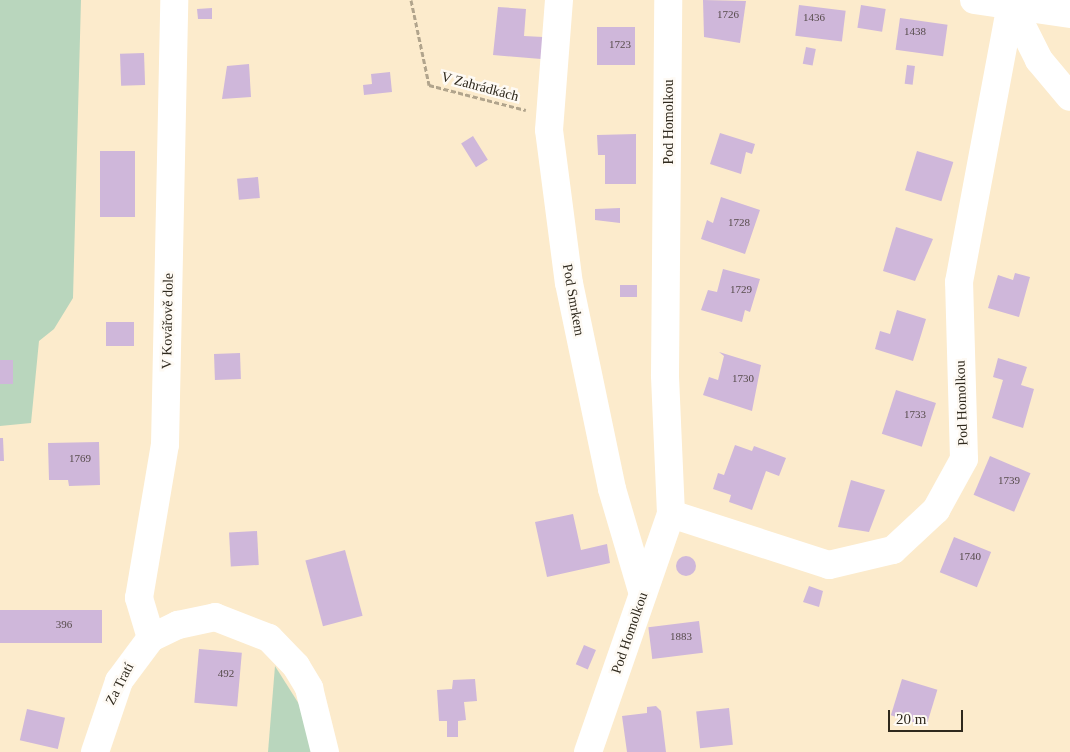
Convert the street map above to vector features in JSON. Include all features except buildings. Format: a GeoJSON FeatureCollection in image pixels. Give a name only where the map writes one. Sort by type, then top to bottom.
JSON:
{"type":"FeatureCollection","features":[{"type":"Feature","properties":{"kind":"street","name":"V Kovářově dole"},"geometry":{"type":"LineString","coordinates":[[151,638],[140,598],[165,444],[174,0]]}},
{"type":"Feature","properties":{"kind":"street","name":"Pod Smrkem"},"geometry":{"type":"LineString","coordinates":[[559,0],[550,117],[569,283],[588,384],[612,489],[643,594]]}},
{"type":"Feature","properties":{"kind":"street","name":"Pod Homolkou"},"geometry":{"type":"LineString","coordinates":[[588,752],[672,514],[665,375],[668,0]]}},
{"type":"Feature","properties":{"kind":"street"},"geometry":{"type":"LineString","coordinates":[[974,0],[1070,14]]}},
{"type":"Feature","properties":{"kind":"street","name":"Pod Homolkou"},"geometry":{"type":"LineString","coordinates":[[672,514],[829,565],[893,550],[936,510],[964,459],[959,282],[1010,4]]}},
{"type":"Feature","properties":{"kind":"street"},"geometry":{"type":"LineString","coordinates":[[1010,4],[1040,60],[1070,97]]}},
{"type":"Feature","properties":{"kind":"street","name":"Za Tratí"},"geometry":{"type":"LineString","coordinates":[[95,752],[118,681],[151,638],[178,625],[215,617],[269,638],[296,666],[309,688],[325,752]]}},
{"type":"Feature","properties":{"kind":"path","name":"V Zahrádkách"},"geometry":{"type":"LineString","coordinates":[[411,0],[429,85],[550,117]]}},
{"type":"Feature","properties":{"kind":"green space"},"geometry":{"type":"Polygon","coordinates":[[[0,0],[81,0],[73,298],[54,329],[39,341],[31,423],[0,426],[0,0]]]}},
{"type":"Feature","properties":{"kind":"green space"},"geometry":{"type":"Polygon","coordinates":[[[275,666],[304,712],[312,752],[268,752],[275,666]]]}}]}
